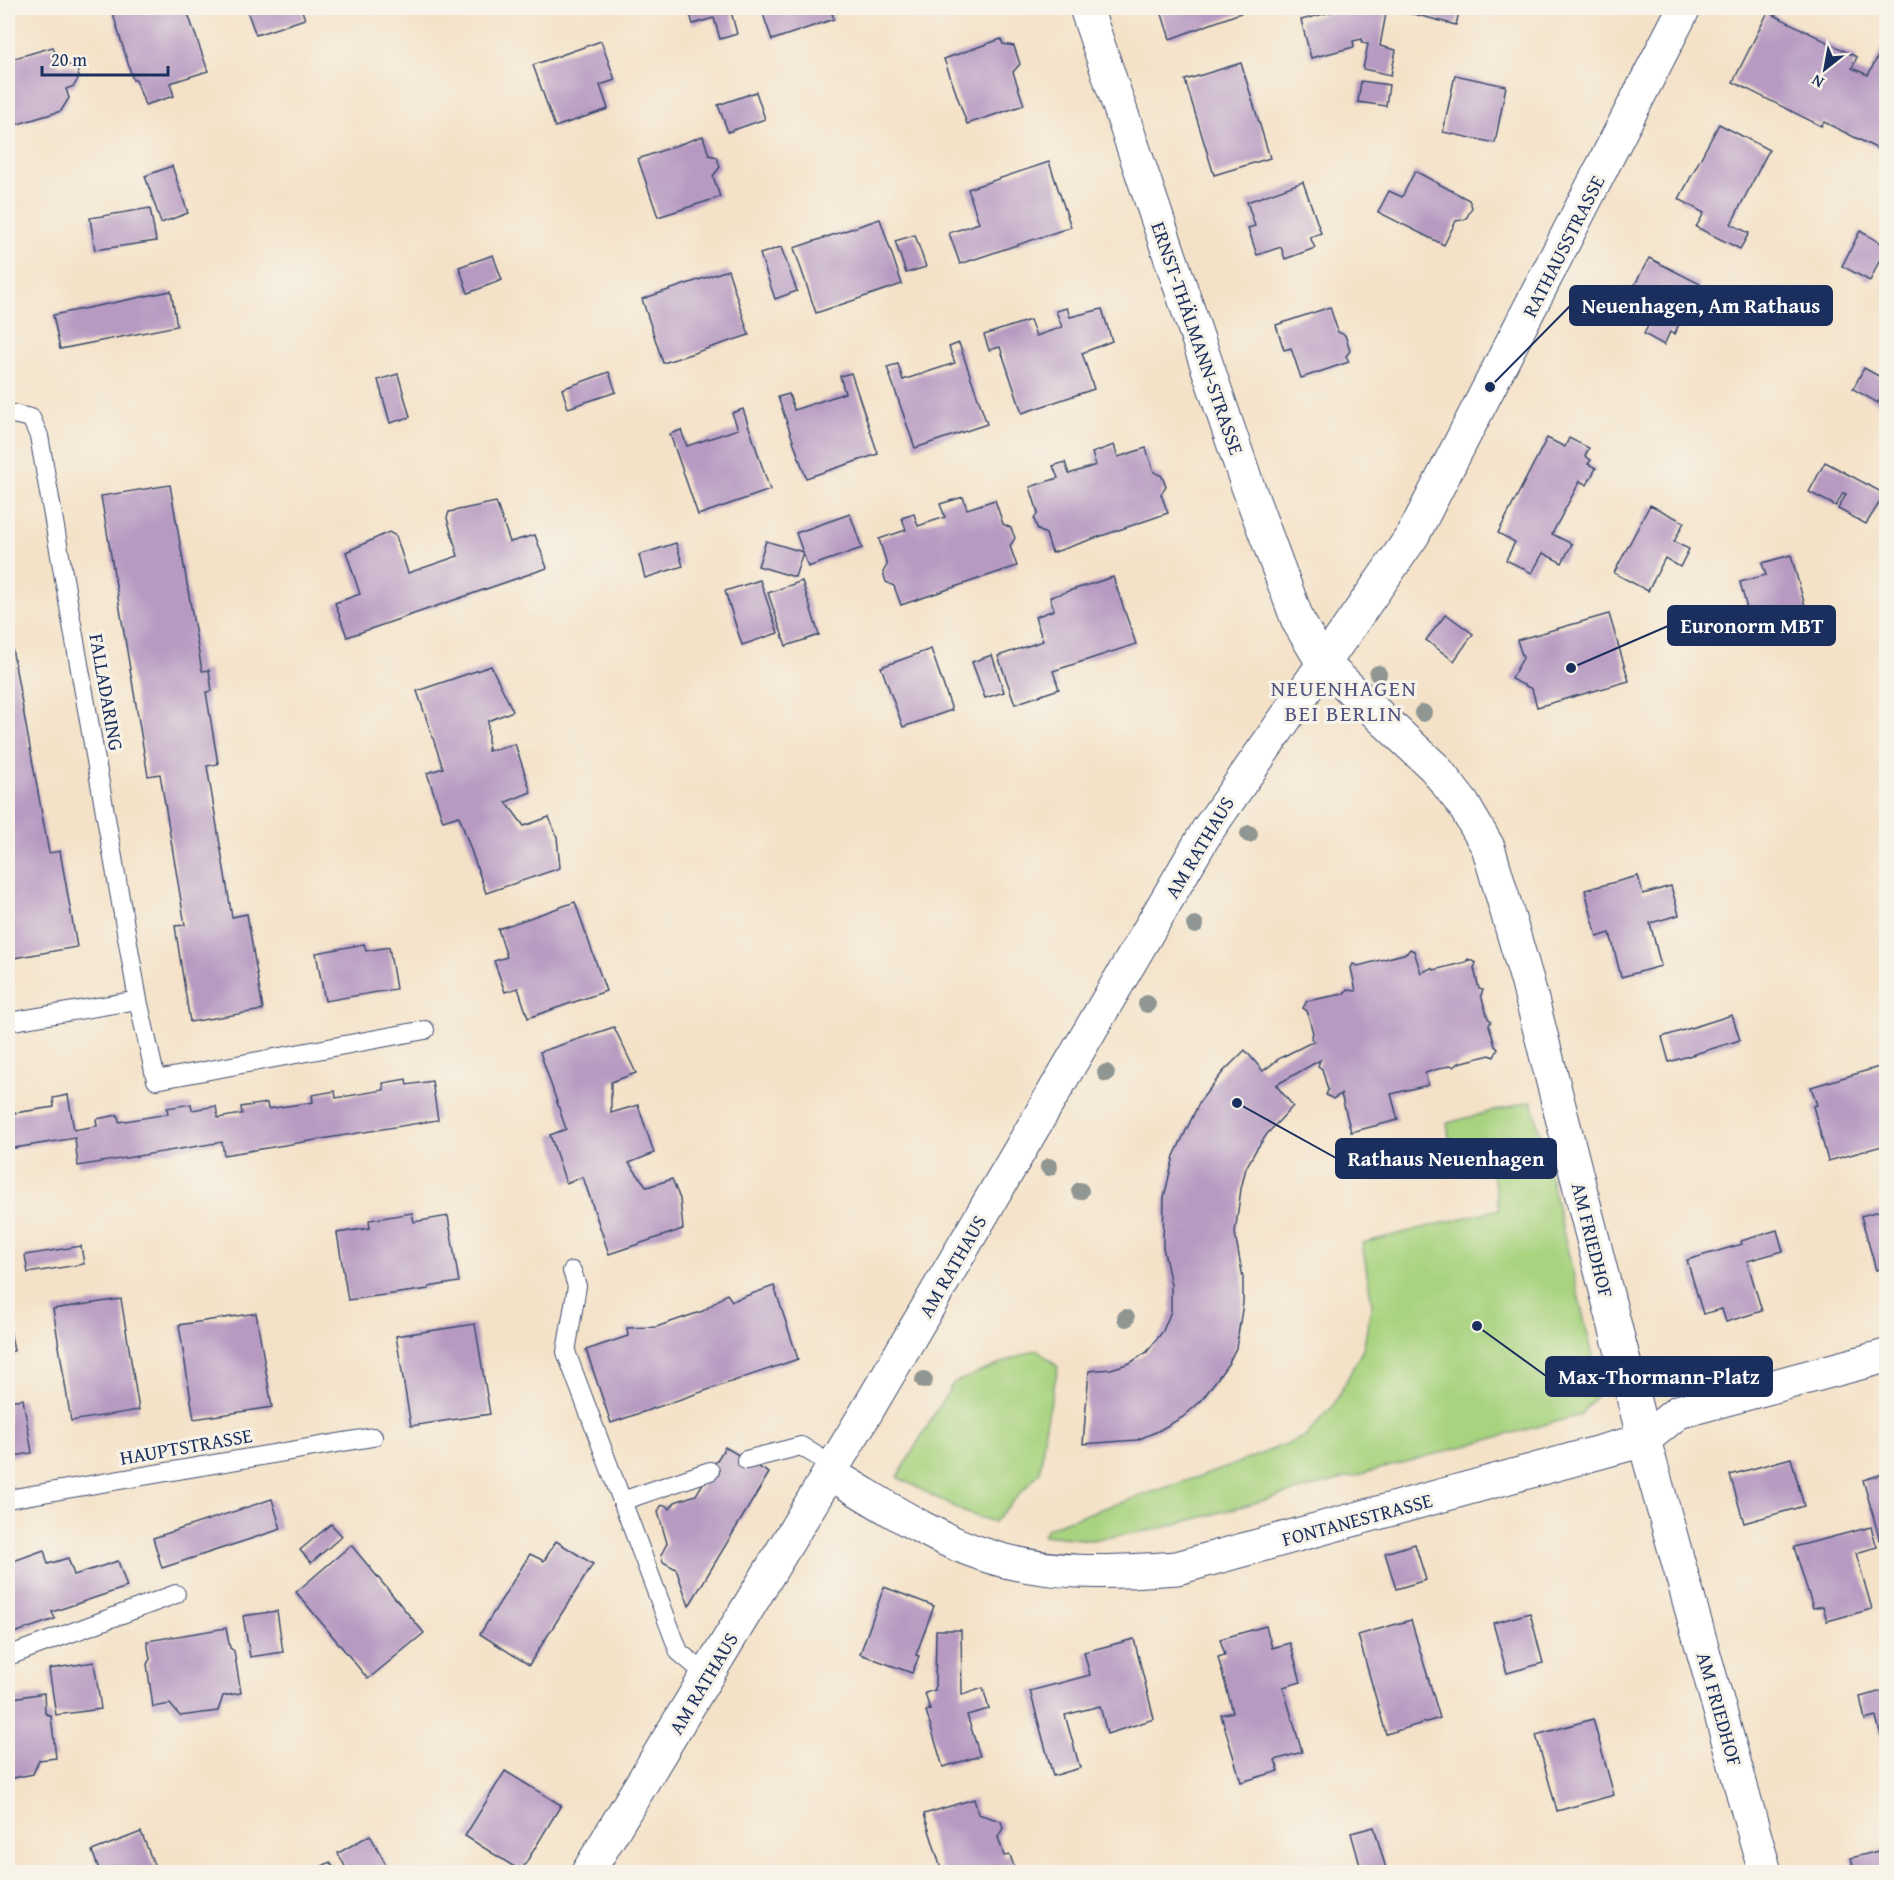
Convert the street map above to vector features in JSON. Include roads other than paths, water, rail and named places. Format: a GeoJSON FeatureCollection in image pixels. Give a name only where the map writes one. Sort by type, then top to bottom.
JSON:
{"type":"FeatureCollection","features":[{"type":"Feature","properties":{"kind":"street","name":"ERNST-THÄLMANN-STRASSE"},"geometry":{"type":"LineString","coordinates":[[1086,8],[1257,512],[1298,621],[1323,663]]}},
{"type":"Feature","properties":{"kind":"street","name":"RATHAUSSTRASSE"},"geometry":{"type":"LineString","coordinates":[[1323,663],[1413,535],[1684,8]]}},
{"type":"Feature","properties":{"kind":"street","name":"AM FRIEDHOF"},"geometry":{"type":"LineString","coordinates":[[1323,663],[1435,768],[1463,804],[1488,847],[1527,980],[1644,1440],[1765,1872]]}},
{"type":"Feature","properties":{"kind":"street","name":"AM RATHAUS"},"geometry":{"type":"LineString","coordinates":[[588,1872],[708,1676],[1207,831],[1323,663]]}},
{"type":"Feature","properties":{"kind":"street","name":"FONTANESTRASSE"},"geometry":{"type":"LineString","coordinates":[[831,1469],[927,1530],[982,1554],[1072,1572],[1126,1572],[1177,1568],[1644,1440],[1678,1412],[1887,1356]]}},
{"type":"Feature","properties":{"kind":"lane","name":"FALLADARING"},"geometry":{"type":"LineString","coordinates":[[8,413],[31,418],[39,436],[138,1000],[156,1080],[425,1030]]}},
{"type":"Feature","properties":{"kind":"lane"},"geometry":{"type":"LineString","coordinates":[[8,1022],[138,1000]]}},
{"type":"Feature","properties":{"kind":"lane"},"geometry":{"type":"LineString","coordinates":[[572,1271],[577,1286],[566,1352],[679,1652],[708,1676]]}},
{"type":"Feature","properties":{"kind":"lane","name":"HAUPTSTRASSE"},"geometry":{"type":"LineString","coordinates":[[8,1499],[373,1437]]}},
{"type":"Feature","properties":{"kind":"lane"},"geometry":{"type":"LineString","coordinates":[[746,1460],[801,1446],[831,1469]]}},
{"type":"Feature","properties":{"kind":"lane"},"geometry":{"type":"LineString","coordinates":[[622,1501],[710,1471]]}},
{"type":"Feature","properties":{"kind":"lane"},"geometry":{"type":"LineString","coordinates":[[8,1656],[176,1594]]}},
{"type":"Feature","properties":{"kind":"place","name":"Neuenhagen, Am Rathaus"},"geometry":{"type":"Point","coordinates":[1490,387]}},
{"type":"Feature","properties":{"kind":"place","name":"Euronorm MBT"},"geometry":{"type":"Point","coordinates":[1571,668]}},
{"type":"Feature","properties":{"kind":"place","name":"Rathaus Neuenhagen"},"geometry":{"type":"Point","coordinates":[1237,1103]}},
{"type":"Feature","properties":{"kind":"place","name":"Max-Thormann-Platz"},"geometry":{"type":"Point","coordinates":[1477,1326]}},
{"type":"Feature","properties":{"kind":"district","name":"NEUENHAGEN BEI BERLIN"},"geometry":{"type":"Point","coordinates":[1344,700]}}]}
